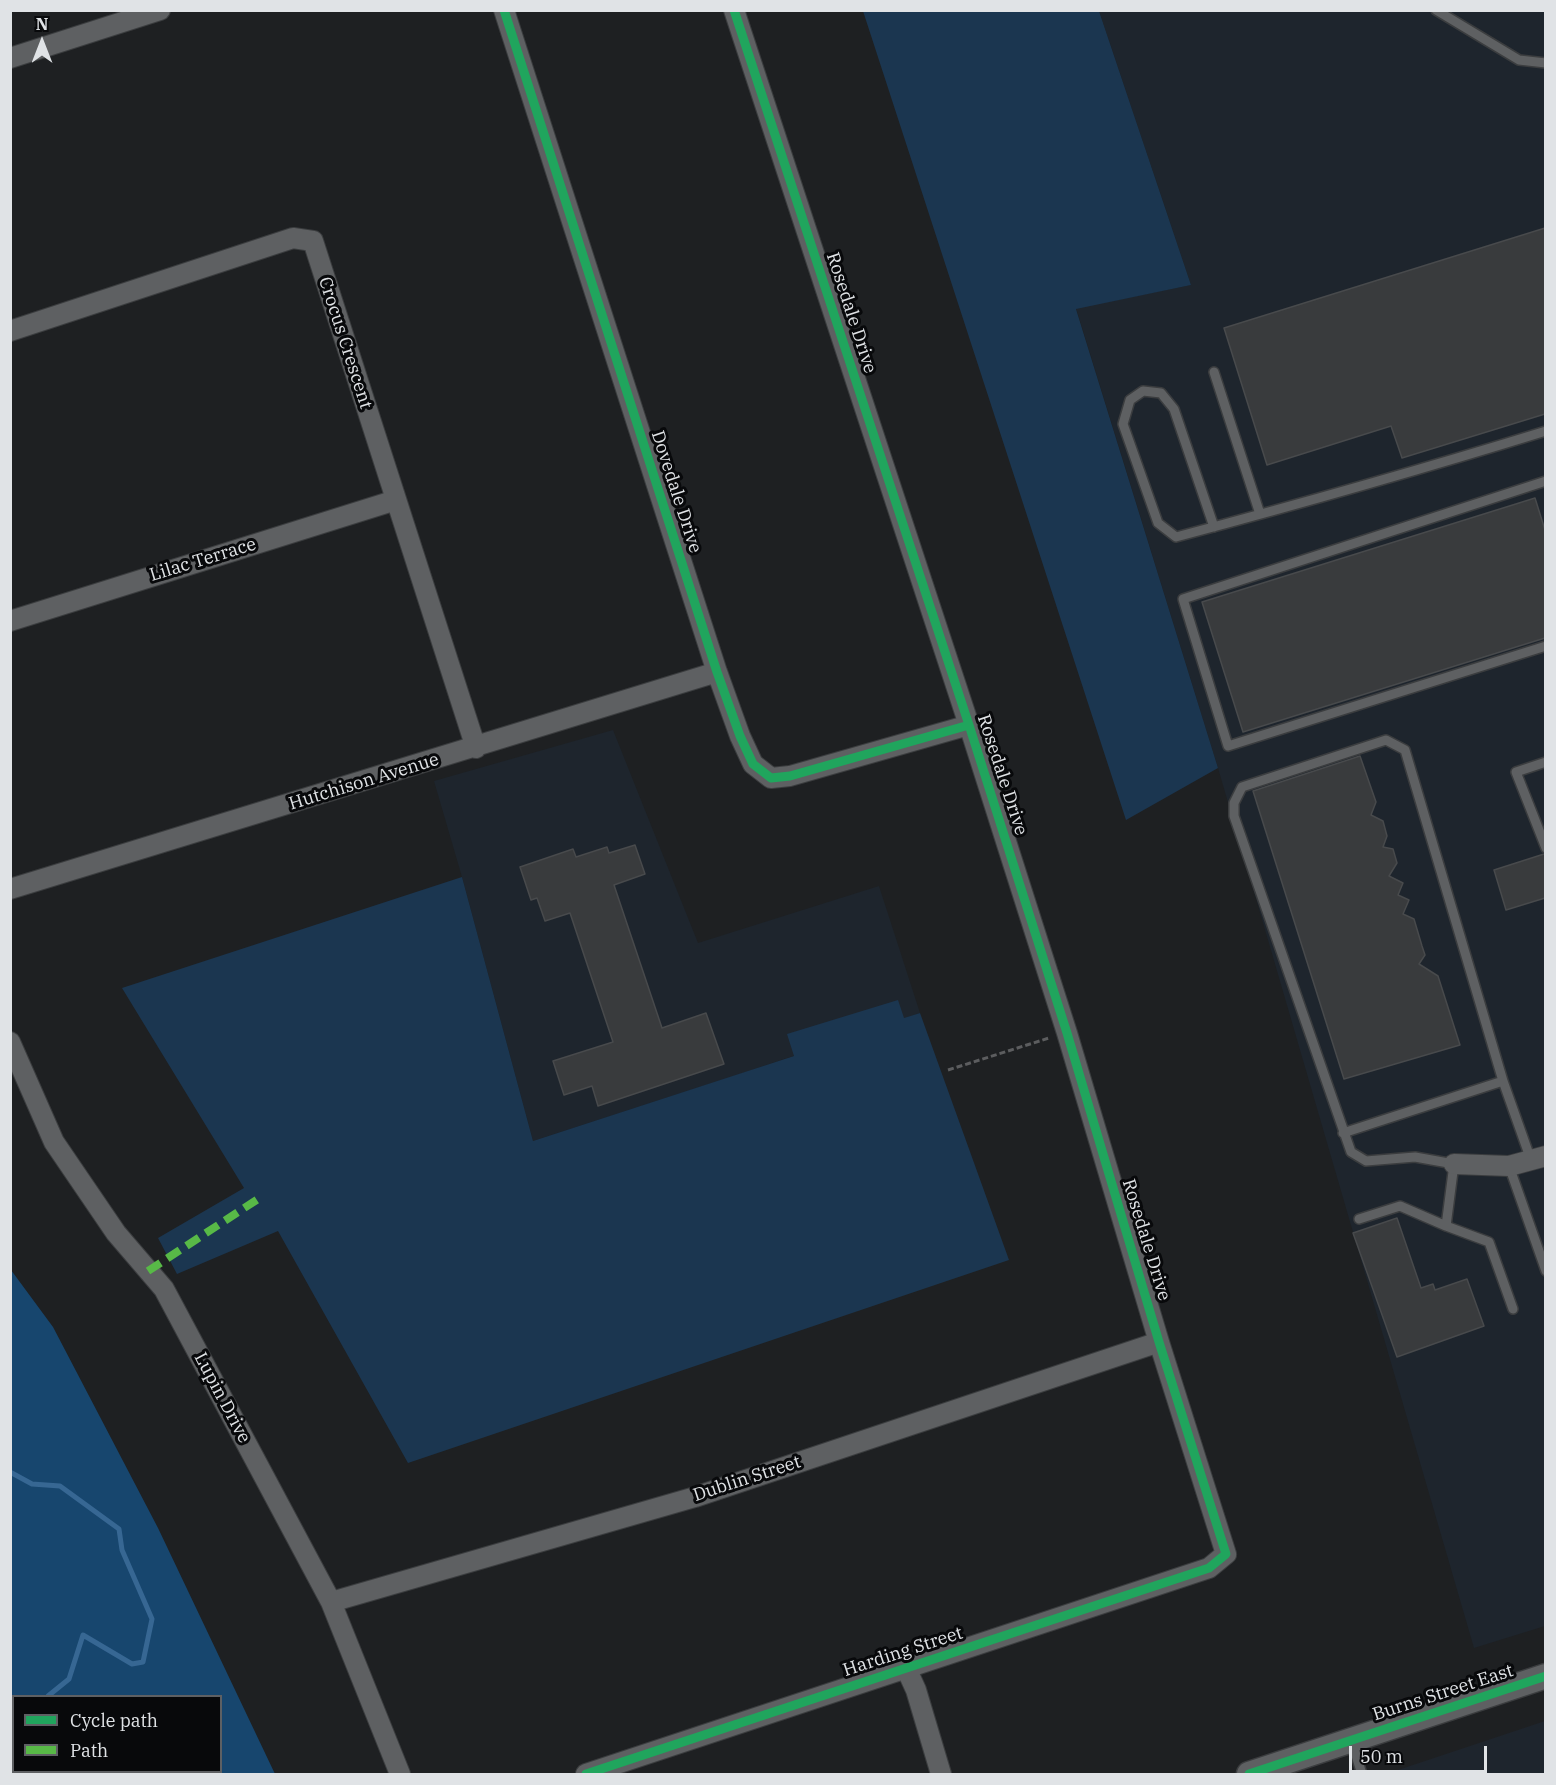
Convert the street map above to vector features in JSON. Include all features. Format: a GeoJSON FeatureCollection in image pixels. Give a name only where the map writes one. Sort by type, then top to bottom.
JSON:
{"type":"FeatureCollection","features":[{"type":"Feature","properties":{"kind":"street"},"geometry":{"type":"LineString","coordinates":[[10,58],[160,10]]}},
{"type":"Feature","properties":{"kind":"street","name":"Dovedale Drive"},"geometry":{"type":"LineString","coordinates":[[504,10],[717,672],[740,736],[753,764],[771,778],[790,776],[969,724]]}},
{"type":"Feature","properties":{"kind":"street","name":"Rosedale Drive"},"geometry":{"type":"LineString","coordinates":[[734,10],[969,724],[1067,1033],[1159,1342],[1226,1554]]}},
{"type":"Feature","properties":{"kind":"street","name":"Crocus Crescent"},"geometry":{"type":"LineString","coordinates":[[10,332],[293,238],[312,241],[476,748]]}},
{"type":"Feature","properties":{"kind":"street","name":"Lilac Terrace"},"geometry":{"type":"LineString","coordinates":[[10,621],[396,500]]}},
{"type":"Feature","properties":{"kind":"street","name":"Hutchison Avenue"},"geometry":{"type":"LineString","coordinates":[[10,889],[476,748],[717,672]]}},
{"type":"Feature","properties":{"kind":"street","name":"Lupin Drive"},"geometry":{"type":"LineString","coordinates":[[10,1042],[54,1142],[116,1233],[164,1289],[331,1602],[400,1774]]}},
{"type":"Feature","properties":{"kind":"street"},"geometry":{"type":"LineString","coordinates":[[1454,1164],[1509,1166],[1538,1158]]}},
{"type":"Feature","properties":{"kind":"street","name":"Dublin Street"},"geometry":{"type":"LineString","coordinates":[[331,1602],[694,1497],[1159,1342]]}},
{"type":"Feature","properties":{"kind":"street","name":"Harding Street"},"geometry":{"type":"LineString","coordinates":[[586,1774],[1209,1568],[1226,1554]]}},
{"type":"Feature","properties":{"kind":"street"},"geometry":{"type":"LineString","coordinates":[[906,1668],[916,1690],[941,1774]]}},
{"type":"Feature","properties":{"kind":"street","name":"Burns Street East"},"geometry":{"type":"LineString","coordinates":[[1249,1774],[1545,1676]]}},
{"type":"Feature","properties":{"kind":"lane"},"geometry":{"type":"LineString","coordinates":[[1436,10],[1519,60],[1545,63]]}},
{"type":"Feature","properties":{"kind":"lane"},"geometry":{"type":"LineString","coordinates":[[1214,372],[1260,514]]}},
{"type":"Feature","properties":{"kind":"lane"},"geometry":{"type":"LineString","coordinates":[[1214,527],[1174,409],[1161,393],[1143,391],[1130,400],[1123,424],[1158,523],[1176,537],[1214,527],[1399,476],[1545,432]]}},
{"type":"Feature","properties":{"kind":"lane"},"geometry":{"type":"LineString","coordinates":[[1545,481],[1183,599],[1228,746],[1545,646]]}},
{"type":"Feature","properties":{"kind":"lane"},"geometry":{"type":"LineString","coordinates":[[1446,1226],[1454,1164],[1415,1157],[1366,1161],[1351,1152],[1234,816],[1234,802],[1242,788],[1386,740],[1405,750],[1503,1081],[1538,1158]]}},
{"type":"Feature","properties":{"kind":"lane"},"geometry":{"type":"LineString","coordinates":[[1545,762],[1516,772],[1545,848]]}},
{"type":"Feature","properties":{"kind":"lane"},"geometry":{"type":"LineString","coordinates":[[1343,1133],[1503,1081]]}},
{"type":"Feature","properties":{"kind":"lane"},"geometry":{"type":"LineString","coordinates":[[1509,1166],[1545,1271]]}},
{"type":"Feature","properties":{"kind":"lane"},"geometry":{"type":"LineString","coordinates":[[1359,1219],[1400,1206],[1489,1242],[1513,1309]]}},
{"type":"Feature","properties":{"kind":"lane"},"geometry":{"type":"LineString","coordinates":[[1351,1741],[1362,1774]]}},
{"type":"Feature","properties":{"kind":"path"},"geometry":{"type":"LineString","coordinates":[[948,1070],[1067,1033]]}},
{"type":"Feature","properties":{"kind":"shaded area"},"geometry":{"type":"Polygon","coordinates":[[[863,11],[1099,11],[1191,285],[1076,309],[1218,768],[1126,820],[863,11]]]}},
{"type":"Feature","properties":{"kind":"shaded area"},"geometry":{"type":"Polygon","coordinates":[[[1099,11],[1545,11],[1545,1626],[1474,1648],[1218,768],[1076,308],[1191,285],[1099,11]]]}},
{"type":"Feature","properties":{"kind":"shaded area"},"geometry":{"type":"Polygon","coordinates":[[[613,730],[698,943],[879,886],[920,1013],[533,1141],[434,781],[613,730]]]}},
{"type":"Feature","properties":{"kind":"shaded area"},"geometry":{"type":"Polygon","coordinates":[[[462,877],[533,1141],[794,1056],[787,1034],[898,1000],[904,1018],[920,1013],[1009,1260],[408,1463],[278,1231],[177,1274],[158,1238],[244,1188],[122,988],[462,877]]]}},
{"type":"Feature","properties":{"kind":"shaded area"},"geometry":{"type":"Polygon","coordinates":[[[11,1270],[53,1327],[158,1528],[275,1774],[34,1773],[222,1773],[222,1695],[12,1695],[12,1730],[11,1270]]]}},
{"type":"Feature","properties":{"kind":"shaded area"},"geometry":{"type":"Polygon","coordinates":[[[1545,1721],[1545,1774],[1386,1774],[1545,1721]]]}},
{"type":"Feature","properties":{"kind":"building"},"geometry":{"type":"Polygon","coordinates":[[[1545,228],[1545,414],[1402,458],[1391,426],[1267,465],[1224,328],[1545,228]]]}},
{"type":"Feature","properties":{"kind":"building"},"geometry":{"type":"Polygon","coordinates":[[[1535,498],[1545,530],[1545,638],[1243,732],[1202,602],[1535,498]]]}},
{"type":"Feature","properties":{"kind":"building"},"geometry":{"type":"Polygon","coordinates":[[[1360,756],[1376,802],[1371,815],[1383,821],[1387,836],[1383,847],[1393,849],[1397,863],[1389,876],[1403,883],[1398,895],[1409,900],[1403,914],[1414,919],[1425,955],[1419,964],[1438,976],[1460,1045],[1344,1079],[1253,791],[1360,756]]]}},
{"type":"Feature","properties":{"kind":"building"},"geometry":{"type":"Polygon","coordinates":[[[635,845],[645,874],[614,885],[662,1028],[706,1013],[724,1064],[598,1106],[592,1086],[564,1095],[553,1061],[613,1042],[570,913],[545,921],[537,898],[531,900],[520,867],[573,849],[576,857],[607,847],[609,853],[635,845]]]}},
{"type":"Feature","properties":{"kind":"building"},"geometry":{"type":"Polygon","coordinates":[[[1544,854],[1545,898],[1506,910],[1494,870],[1544,854]]]}},
{"type":"Feature","properties":{"kind":"building"},"geometry":{"type":"Polygon","coordinates":[[[1397,1218],[1421,1288],[1433,1284],[1435,1290],[1467,1279],[1484,1326],[1397,1357],[1353,1233],[1397,1218]]]}},
{"type":"Feature","properties":{"kind":"waterway"},"geometry":{"type":"LineString","coordinates":[[10,1472],[32,1484],[60,1486],[119,1529],[122,1550],[152,1619],[143,1662],[132,1664],[83,1635],[69,1679],[49,1695]]}},
{"type":"Feature","properties":{"kind":"marked path"},"geometry":{"type":"LineString","coordinates":[[148,1271],[258,1199]]}},
{"type":"Feature","properties":{"kind":"cycle path"},"geometry":{"type":"LineString","coordinates":[[504,10],[717,672],[740,736],[753,764],[771,778],[790,776],[969,725]]}},
{"type":"Feature","properties":{"kind":"cycle path"},"geometry":{"type":"LineString","coordinates":[[586,1774],[1209,1568],[1226,1554],[1159,1342],[1067,1033],[969,725],[734,10]]}},
{"type":"Feature","properties":{"kind":"cycle path"},"geometry":{"type":"LineString","coordinates":[[1249,1774],[1546,1676]]}}]}
